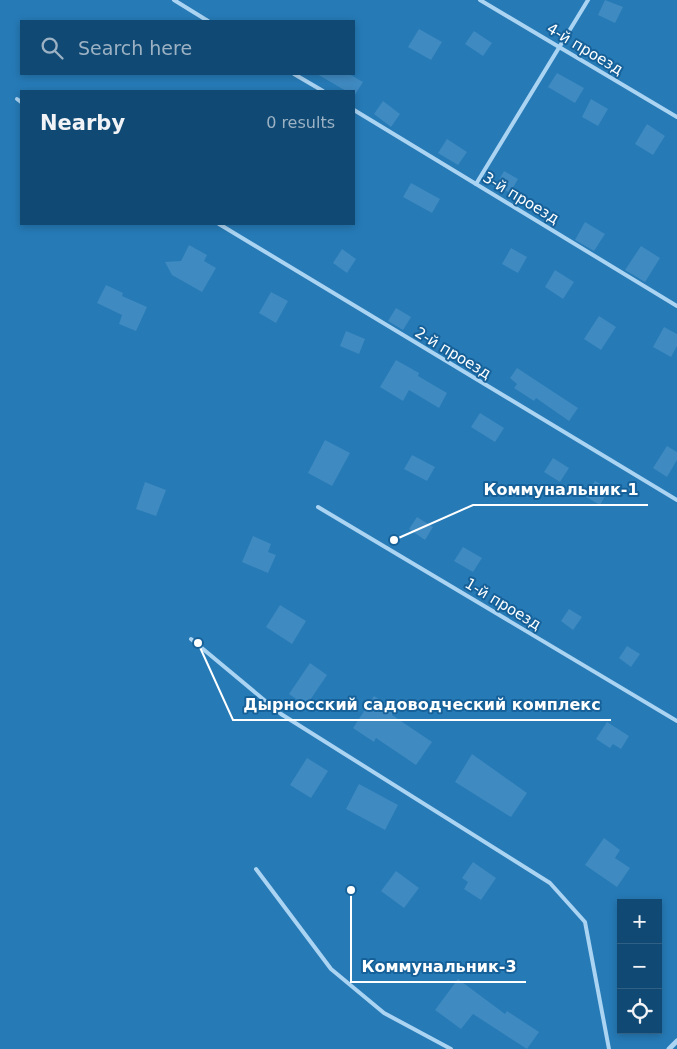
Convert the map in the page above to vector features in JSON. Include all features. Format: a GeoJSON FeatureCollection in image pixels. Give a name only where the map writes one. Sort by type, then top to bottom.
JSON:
{"type":"FeatureCollection","features":[{"type":"Feature","properties":{"kind":"street"},"geometry":{"type":"LineString","coordinates":[[669,1049],[677,1041]]}},
{"type":"Feature","properties":{"kind":"lane"},"geometry":{"type":"LineString","coordinates":[[174,0],[206,20]]}},
{"type":"Feature","properties":{"kind":"lane","name":"4-й проезд"},"geometry":{"type":"LineString","coordinates":[[480,0],[677,117]]}},
{"type":"Feature","properties":{"kind":"lane"},"geometry":{"type":"LineString","coordinates":[[476,184],[561,48],[588,0]]}},
{"type":"Feature","properties":{"kind":"lane"},"geometry":{"type":"LineString","coordinates":[[296,75],[321,90]]}},
{"type":"Feature","properties":{"kind":"lane","name":"3-й проезд"},"geometry":{"type":"LineString","coordinates":[[355,111],[677,306]]}},
{"type":"Feature","properties":{"kind":"lane","name":"2-й проезд"},"geometry":{"type":"LineString","coordinates":[[221,225],[677,500]]}},
{"type":"Feature","properties":{"kind":"lane","name":"1-й проезд"},"geometry":{"type":"LineString","coordinates":[[318,507],[677,721]]}},
{"type":"Feature","properties":{"kind":"lane"},"geometry":{"type":"LineString","coordinates":[[192,639],[281,714],[550,883],[585,922],[609,1049]]}},
{"type":"Feature","properties":{"kind":"lane"},"geometry":{"type":"LineString","coordinates":[[256,869],[331,969],[384,1012],[451,1049]]}},
{"type":"Feature","properties":{"kind":"shaded area"},"geometry":{"type":"Polygon","coordinates":[[[0,0],[677,0],[677,1049],[0,1049],[0,0]]]}},
{"type":"Feature","properties":{"kind":"building"},"geometry":{"type":"Polygon","coordinates":[[[605,0],[623,7],[615,23],[598,15],[605,0]]]}},
{"type":"Feature","properties":{"kind":"building"},"geometry":{"type":"Polygon","coordinates":[[[419,29],[442,42],[431,60],[408,47],[419,29]]]}},
{"type":"Feature","properties":{"kind":"building"},"geometry":{"type":"Polygon","coordinates":[[[474,31],[492,43],[483,56],[465,44],[474,31]]]}},
{"type":"Feature","properties":{"kind":"building"},"geometry":{"type":"Polygon","coordinates":[[[557,73],[584,88],[575,103],[548,87],[557,73]]]}},
{"type":"Feature","properties":{"kind":"building"},"geometry":{"type":"Polygon","coordinates":[[[319,75],[351,75],[363,82],[355,94],[355,90],[344,90],[319,75]]]}},
{"type":"Feature","properties":{"kind":"building"},"geometry":{"type":"Polygon","coordinates":[[[591,99],[608,109],[598,126],[582,117],[591,99]]]}},
{"type":"Feature","properties":{"kind":"building"},"geometry":{"type":"Polygon","coordinates":[[[383,101],[400,114],[391,127],[374,114],[383,101]]]}},
{"type":"Feature","properties":{"kind":"building"},"geometry":{"type":"Polygon","coordinates":[[[647,124],[665,136],[653,155],[635,144],[647,124]]]}},
{"type":"Feature","properties":{"kind":"building"},"geometry":{"type":"Polygon","coordinates":[[[447,139],[467,152],[458,165],[438,153],[447,139]]]}},
{"type":"Feature","properties":{"kind":"building"},"geometry":{"type":"Polygon","coordinates":[[[504,171],[518,179],[510,193],[496,185],[504,171]]]}},
{"type":"Feature","properties":{"kind":"building"},"geometry":{"type":"Polygon","coordinates":[[[411,183],[440,199],[432,213],[403,197],[411,183]]]}},
{"type":"Feature","properties":{"kind":"building"},"geometry":{"type":"Polygon","coordinates":[[[585,222],[605,234],[594,251],[575,240],[585,222]]]}},
{"type":"Feature","properties":{"kind":"building"},"geometry":{"type":"Polygon","coordinates":[[[189,245],[207,255],[204,261],[216,268],[202,292],[172,275],[165,262],[181,261],[189,245]]]}},
{"type":"Feature","properties":{"kind":"building"},"geometry":{"type":"Polygon","coordinates":[[[641,246],[660,258],[645,282],[625,270],[641,246]]]}},
{"type":"Feature","properties":{"kind":"building"},"geometry":{"type":"Polygon","coordinates":[[[511,248],[527,257],[518,273],[502,264],[511,248]]]}},
{"type":"Feature","properties":{"kind":"building"},"geometry":{"type":"Polygon","coordinates":[[[342,249],[356,259],[347,273],[333,263],[342,249]]]}},
{"type":"Feature","properties":{"kind":"building"},"geometry":{"type":"Polygon","coordinates":[[[555,270],[574,282],[563,299],[545,287],[555,270]]]}},
{"type":"Feature","properties":{"kind":"building"},"geometry":{"type":"Polygon","coordinates":[[[106,285],[123,293],[122,296],[147,307],[136,331],[119,324],[122,315],[97,303],[106,285]]]}},
{"type":"Feature","properties":{"kind":"building"},"geometry":{"type":"Polygon","coordinates":[[[271,292],[288,301],[276,323],[259,313],[271,292]]]}},
{"type":"Feature","properties":{"kind":"building"},"geometry":{"type":"Polygon","coordinates":[[[396,308],[411,317],[403,330],[388,321],[396,308]]]}},
{"type":"Feature","properties":{"kind":"building"},"geometry":{"type":"Polygon","coordinates":[[[599,316],[616,327],[601,350],[584,339],[599,316]]]}},
{"type":"Feature","properties":{"kind":"building"},"geometry":{"type":"Polygon","coordinates":[[[664,327],[677,334],[677,346],[671,357],[653,347],[664,327]]]}},
{"type":"Feature","properties":{"kind":"building"},"geometry":{"type":"Polygon","coordinates":[[[346,331],[365,339],[359,354],[340,346],[346,331]]]}},
{"type":"Feature","properties":{"kind":"building"},"geometry":{"type":"Polygon","coordinates":[[[396,360],[419,373],[418,376],[447,393],[439,408],[409,390],[403,401],[380,387],[396,360]]]}},
{"type":"Feature","properties":{"kind":"building"},"geometry":{"type":"Polygon","coordinates":[[[517,368],[578,408],[569,421],[536,398],[534,401],[514,388],[517,384],[510,378],[517,368]]]}},
{"type":"Feature","properties":{"kind":"building"},"geometry":{"type":"Polygon","coordinates":[[[480,413],[504,428],[495,442],[471,427],[480,413]]]}},
{"type":"Feature","properties":{"kind":"building"},"geometry":{"type":"Polygon","coordinates":[[[325,440],[350,453],[332,486],[308,473],[325,440]]]}},
{"type":"Feature","properties":{"kind":"building"},"geometry":{"type":"Polygon","coordinates":[[[667,446],[677,452],[677,460],[667,477],[653,468],[667,446]]]}},
{"type":"Feature","properties":{"kind":"building"},"geometry":{"type":"Polygon","coordinates":[[[412,455],[435,467],[427,481],[404,469],[412,455]]]}},
{"type":"Feature","properties":{"kind":"building"},"geometry":{"type":"Polygon","coordinates":[[[553,458],[569,468],[560,482],[544,472],[553,458]]]}},
{"type":"Feature","properties":{"kind":"building"},"geometry":{"type":"Polygon","coordinates":[[[595,481],[609,489],[600,505],[586,497],[595,481]]]}},
{"type":"Feature","properties":{"kind":"building"},"geometry":{"type":"Polygon","coordinates":[[[145,482],[166,490],[156,516],[136,509],[145,482]]]}},
{"type":"Feature","properties":{"kind":"building"},"geometry":{"type":"Polygon","coordinates":[[[417,517],[433,527],[425,540],[409,529],[417,517]]]}},
{"type":"Feature","properties":{"kind":"building"},"geometry":{"type":"Polygon","coordinates":[[[253,536],[271,544],[268,552],[276,555],[268,573],[242,562],[253,536]]]}},
{"type":"Feature","properties":{"kind":"building"},"geometry":{"type":"Polygon","coordinates":[[[463,547],[482,558],[473,572],[454,561],[463,547]]]}},
{"type":"Feature","properties":{"kind":"building"},"geometry":{"type":"Polygon","coordinates":[[[280,605],[306,621],[292,644],[266,627],[280,605]]]}},
{"type":"Feature","properties":{"kind":"building"},"geometry":{"type":"Polygon","coordinates":[[[569,609],[582,617],[573,630],[561,621],[569,609]]]}},
{"type":"Feature","properties":{"kind":"building"},"geometry":{"type":"Polygon","coordinates":[[[627,646],[640,654],[631,667],[619,658],[627,646]]]}},
{"type":"Feature","properties":{"kind":"building"},"geometry":{"type":"Polygon","coordinates":[[[310,663],[327,675],[306,706],[289,694],[310,663]]]}},
{"type":"Feature","properties":{"kind":"building"},"geometry":{"type":"Polygon","coordinates":[[[374,696],[395,710],[392,715],[432,742],[416,765],[376,738],[374,742],[353,728],[374,696]]]}},
{"type":"Feature","properties":{"kind":"building"},"geometry":{"type":"Polygon","coordinates":[[[607,722],[629,736],[621,749],[613,744],[610,748],[596,739],[607,722]]]}},
{"type":"Feature","properties":{"kind":"building"},"geometry":{"type":"Polygon","coordinates":[[[472,754],[527,793],[511,817],[455,782],[472,754]]]}},
{"type":"Feature","properties":{"kind":"building"},"geometry":{"type":"Polygon","coordinates":[[[307,758],[328,771],[311,798],[290,785],[307,758]]]}},
{"type":"Feature","properties":{"kind":"building"},"geometry":{"type":"Polygon","coordinates":[[[359,784],[398,805],[385,830],[346,809],[359,784]]]}},
{"type":"Feature","properties":{"kind":"building"},"geometry":{"type":"Polygon","coordinates":[[[604,838],[620,850],[615,858],[630,868],[617,887],[585,865],[604,838]]]}},
{"type":"Feature","properties":{"kind":"building"},"geometry":{"type":"Polygon","coordinates":[[[473,862],[496,878],[481,900],[464,889],[468,882],[462,878],[473,862]]]}},
{"type":"Feature","properties":{"kind":"building"},"geometry":{"type":"Polygon","coordinates":[[[396,871],[419,888],[404,908],[381,891],[396,871]]]}},
{"type":"Feature","properties":{"kind":"building"},"geometry":{"type":"Polygon","coordinates":[[[458,979],[505,1014],[507,1011],[539,1032],[527,1049],[473,1014],[461,1029],[435,1010],[458,979]]]}},
{"type":"Feature","properties":{"kind":"place","name":"Коммунальник-1"},"geometry":{"type":"Point","coordinates":[394,540]}},
{"type":"Feature","properties":{"kind":"place","name":"Дырносский садоводческий комплекс"},"geometry":{"type":"Point","coordinates":[198,643]}},
{"type":"Feature","properties":{"kind":"place","name":"Коммунальник-3"},"geometry":{"type":"Point","coordinates":[351,890]}}]}
